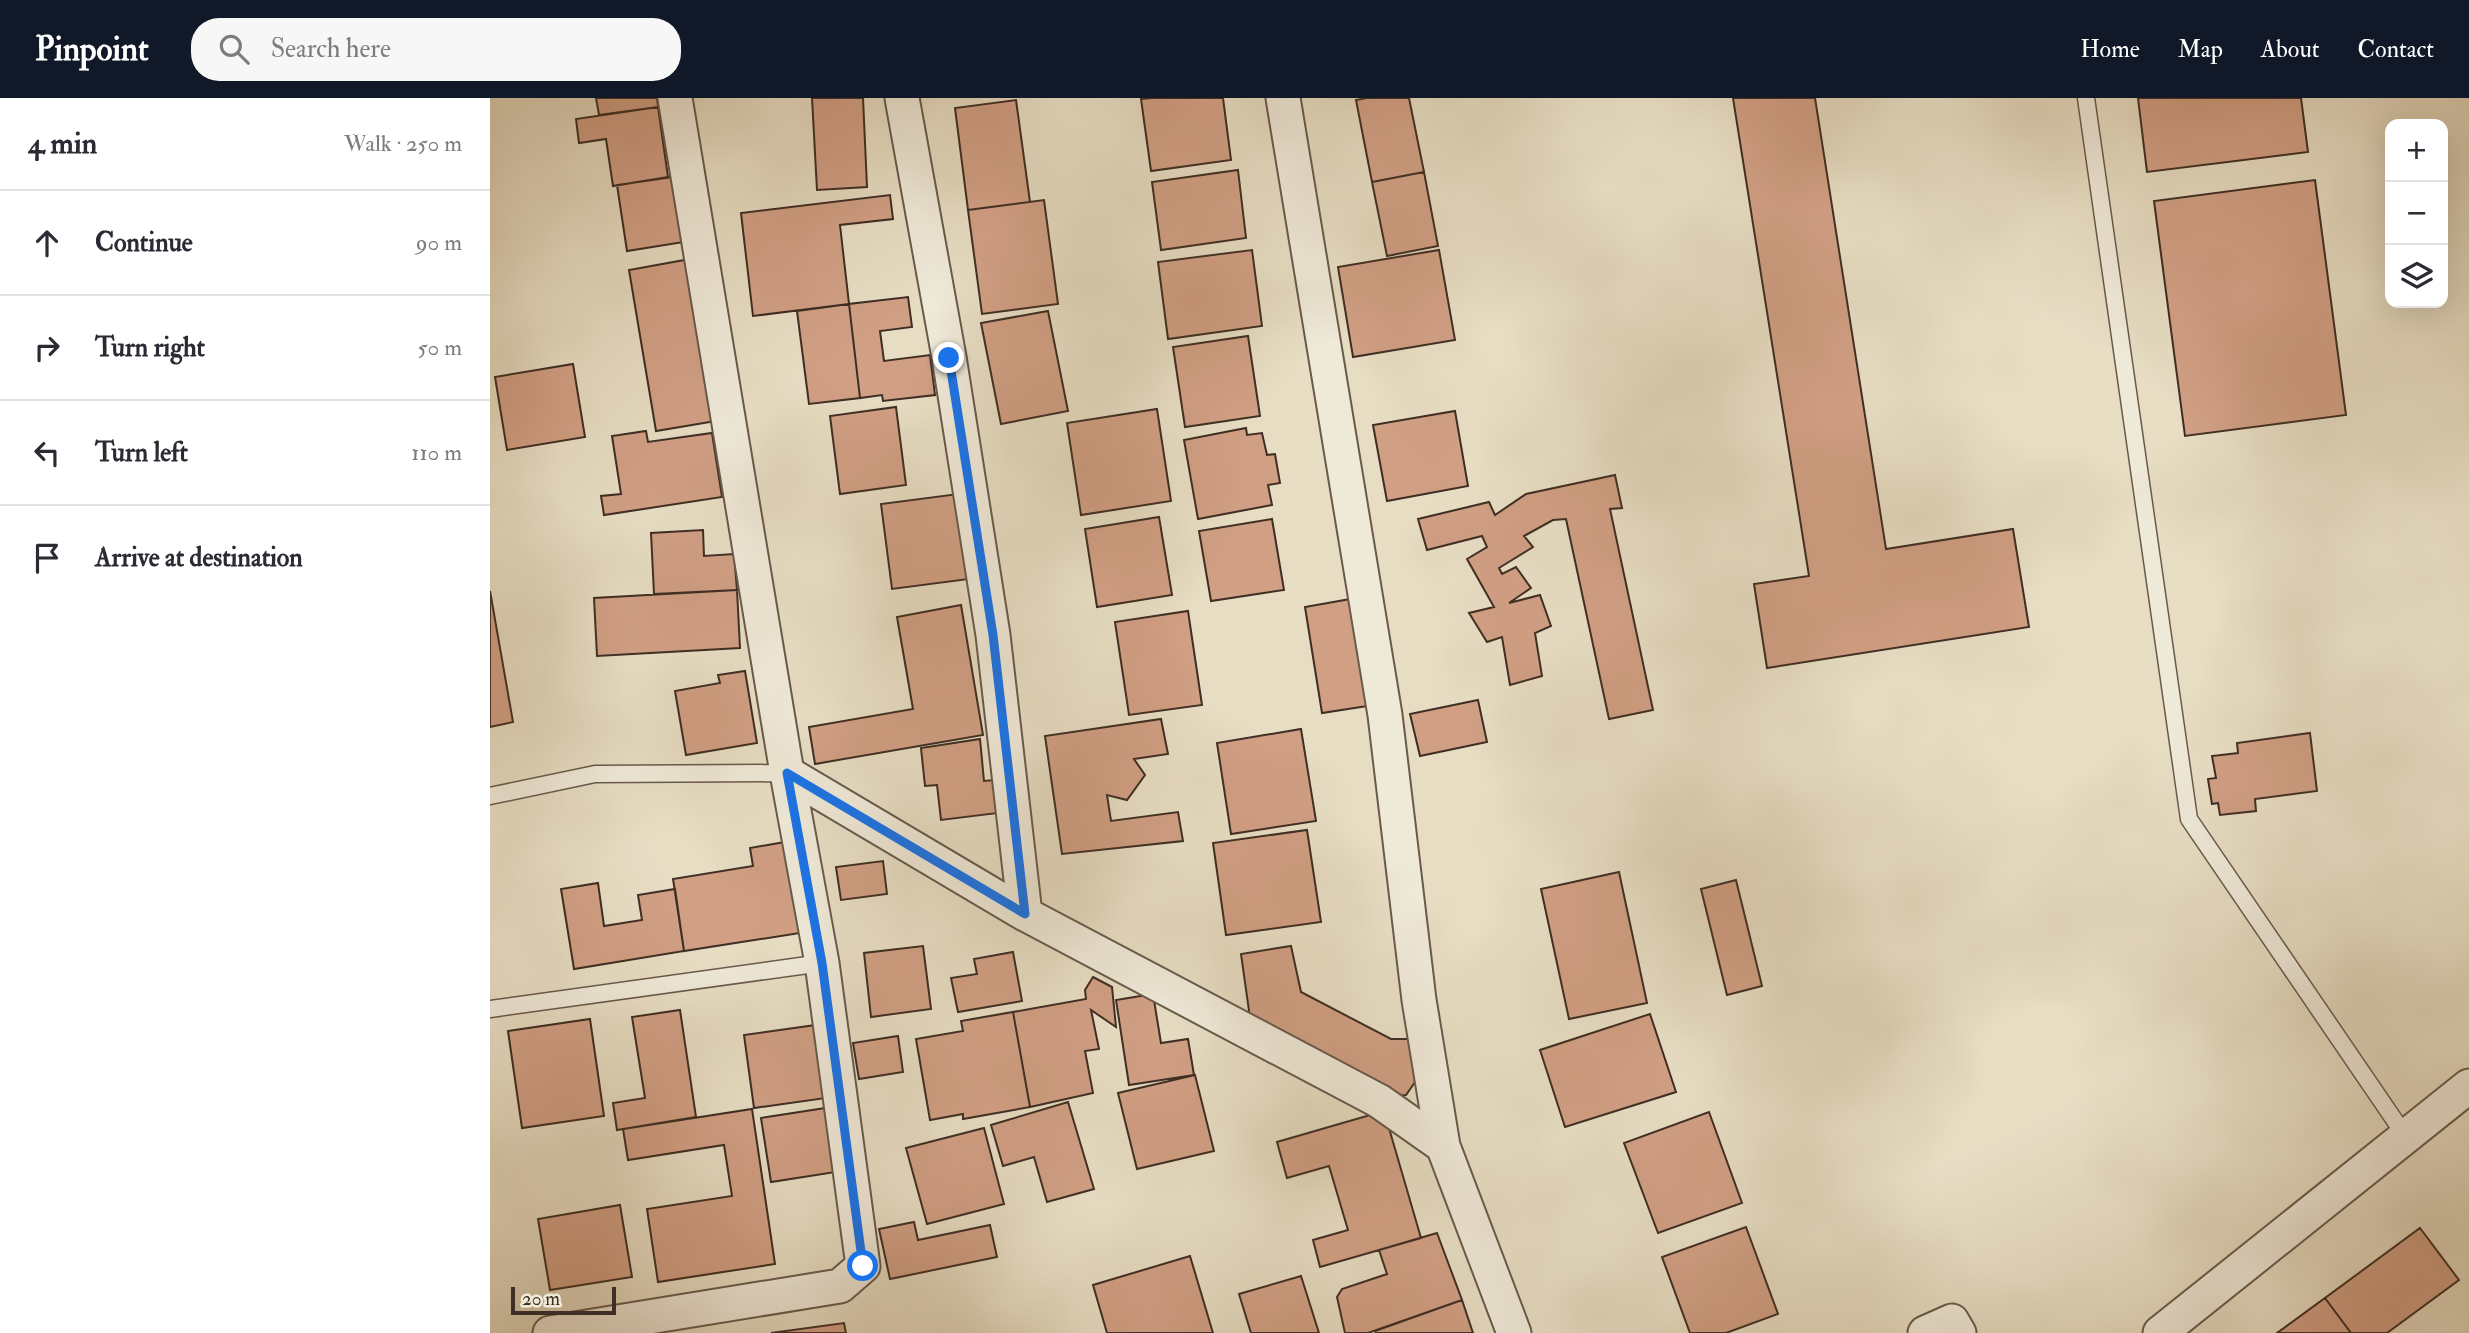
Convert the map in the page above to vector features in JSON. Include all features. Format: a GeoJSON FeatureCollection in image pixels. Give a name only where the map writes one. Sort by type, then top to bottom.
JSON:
{"type":"FeatureCollection","features":[{"type":"Feature","properties":{"kind":"street"},"geometry":{"type":"LineString","coordinates":[[550,1333],[840,1286],[863,1266],[822,963],[787,773],[675,98]]}},
{"type":"Feature","properties":{"kind":"street"},"geometry":{"type":"LineString","coordinates":[[902,98],[949,358],[993,635],[1025,914]]}},
{"type":"Feature","properties":{"kind":"street"},"geometry":{"type":"LineString","coordinates":[[1283,98],[1385,715],[1419,1000],[1443,1146],[1514,1333]]}},
{"type":"Feature","properties":{"kind":"street"},"geometry":{"type":"LineString","coordinates":[[787,773],[1025,914],[1379,1101],[1443,1146]]}},
{"type":"Feature","properties":{"kind":"street"},"geometry":{"type":"LineString","coordinates":[[2160,1333],[2469,1086]]}},
{"type":"Feature","properties":{"kind":"street"},"geometry":{"type":"LineString","coordinates":[[1926,1333],[1952,1321],[1959,1333]]}},
{"type":"Feature","properties":{"kind":"lane"},"geometry":{"type":"LineString","coordinates":[[2086,98],[2189,819],[2406,1137]]}},
{"type":"Feature","properties":{"kind":"lane"},"geometry":{"type":"LineString","coordinates":[[490,796],[595,774],[787,773]]}},
{"type":"Feature","properties":{"kind":"lane"},"geometry":{"type":"LineString","coordinates":[[490,1009],[822,963]]}},
{"type":"Feature","properties":{"kind":"building"},"geometry":{"type":"Polygon","coordinates":[[[596,98],[657,98],[658,107],[599,115],[596,98]]]}},
{"type":"Feature","properties":{"kind":"building"},"geometry":{"type":"Polygon","coordinates":[[[812,98],[863,98],[867,187],[817,190],[812,98]]]}},
{"type":"Feature","properties":{"kind":"building"},"geometry":{"type":"Polygon","coordinates":[[[1223,98],[1231,160],[1151,171],[1141,99],[1223,98]]]}},
{"type":"Feature","properties":{"kind":"building"},"geometry":{"type":"Polygon","coordinates":[[[1409,98],[1424,172],[1372,182],[1356,100],[1409,98]]]}},
{"type":"Feature","properties":{"kind":"building"},"geometry":{"type":"Polygon","coordinates":[[[1733,98],[1815,98],[1886,549],[2013,529],[2029,627],[1767,668],[1754,584],[1809,576],[1733,98]]]}},
{"type":"Feature","properties":{"kind":"building"},"geometry":{"type":"Polygon","coordinates":[[[2138,98],[2301,98],[2308,152],[2147,172],[2138,98]]]}},
{"type":"Feature","properties":{"kind":"building"},"geometry":{"type":"Polygon","coordinates":[[[1016,100],[1030,202],[968,210],[955,108],[1016,100]]]}},
{"type":"Feature","properties":{"kind":"building"},"geometry":{"type":"Polygon","coordinates":[[[658,107],[668,177],[613,186],[606,139],[579,143],[576,119],[658,107]]]}},
{"type":"Feature","properties":{"kind":"building"},"geometry":{"type":"Polygon","coordinates":[[[1238,170],[1246,238],[1161,250],[1152,182],[1238,170]]]}},
{"type":"Feature","properties":{"kind":"building"},"geometry":{"type":"Polygon","coordinates":[[[1424,172],[1438,246],[1387,256],[1372,182],[1424,172]]]}},
{"type":"Feature","properties":{"kind":"building"},"geometry":{"type":"Polygon","coordinates":[[[680,176],[690,241],[627,251],[617,185],[680,176]]]}},
{"type":"Feature","properties":{"kind":"building"},"geometry":{"type":"Polygon","coordinates":[[[2315,180],[2346,415],[2185,436],[2154,201],[2315,180]]]}},
{"type":"Feature","properties":{"kind":"building"},"geometry":{"type":"Polygon","coordinates":[[[890,195],[893,219],[840,225],[849,304],[753,316],[741,213],[890,195]]]}},
{"type":"Feature","properties":{"kind":"building"},"geometry":{"type":"Polygon","coordinates":[[[1044,200],[1058,304],[982,314],[968,210],[1044,200]]]}},
{"type":"Feature","properties":{"kind":"building"},"geometry":{"type":"Polygon","coordinates":[[[1252,250],[1262,326],[1168,339],[1158,262],[1252,250]]]}},
{"type":"Feature","properties":{"kind":"building"},"geometry":{"type":"Polygon","coordinates":[[[1439,250],[1455,340],[1353,357],[1338,267],[1439,250]]]}},
{"type":"Feature","properties":{"kind":"building"},"geometry":{"type":"Polygon","coordinates":[[[690,259],[716,421],[656,431],[629,270],[690,259]]]}},
{"type":"Feature","properties":{"kind":"building"},"geometry":{"type":"Polygon","coordinates":[[[908,297],[912,327],[880,331],[884,361],[930,355],[935,395],[883,401],[882,395],[860,398],[849,304],[908,297]]]}},
{"type":"Feature","properties":{"kind":"building"},"geometry":{"type":"Polygon","coordinates":[[[849,304],[860,398],[809,404],[797,311],[849,304]]]}},
{"type":"Feature","properties":{"kind":"building"},"geometry":{"type":"Polygon","coordinates":[[[1048,311],[1068,411],[1001,424],[981,323],[1048,311]]]}},
{"type":"Feature","properties":{"kind":"building"},"geometry":{"type":"Polygon","coordinates":[[[1248,336],[1260,416],[1185,427],[1173,347],[1248,336]]]}},
{"type":"Feature","properties":{"kind":"building"},"geometry":{"type":"Polygon","coordinates":[[[573,364],[585,437],[507,450],[495,377],[573,364]]]}},
{"type":"Feature","properties":{"kind":"building"},"geometry":{"type":"Polygon","coordinates":[[[896,407],[906,485],[840,494],[830,416],[896,407]]]}},
{"type":"Feature","properties":{"kind":"building"},"geometry":{"type":"Polygon","coordinates":[[[1157,409],[1171,501],[1081,515],[1067,423],[1157,409]]]}},
{"type":"Feature","properties":{"kind":"building"},"geometry":{"type":"Polygon","coordinates":[[[1455,411],[1468,486],[1387,501],[1373,425],[1455,411]]]}},
{"type":"Feature","properties":{"kind":"building"},"geometry":{"type":"Polygon","coordinates":[[[1246,428],[1247,435],[1262,433],[1267,455],[1275,454],[1280,483],[1268,485],[1272,505],[1198,519],[1184,440],[1246,428]]]}},
{"type":"Feature","properties":{"kind":"building"},"geometry":{"type":"Polygon","coordinates":[[[646,431],[648,442],[712,433],[722,497],[604,515],[601,496],[621,494],[612,436],[646,431]]]}},
{"type":"Feature","properties":{"kind":"building"},"geometry":{"type":"Polygon","coordinates":[[[1615,475],[1622,508],[1610,509],[1653,710],[1609,719],[1566,519],[1553,520],[1524,536],[1533,547],[1499,568],[1502,574],[1516,567],[1531,588],[1509,603],[1540,595],[1551,626],[1535,633],[1542,676],[1510,685],[1502,637],[1487,642],[1469,613],[1494,607],[1467,559],[1487,547],[1482,536],[1427,550],[1418,519],[1489,502],[1495,515],[1526,494],[1615,475]]]}},
{"type":"Feature","properties":{"kind":"building"},"geometry":{"type":"Polygon","coordinates":[[[958,494],[969,579],[892,589],[881,504],[958,494]]]}},
{"type":"Feature","properties":{"kind":"building"},"geometry":{"type":"Polygon","coordinates":[[[1159,517],[1172,595],[1097,607],[1085,529],[1159,517]]]}},
{"type":"Feature","properties":{"kind":"building"},"geometry":{"type":"Polygon","coordinates":[[[1272,519],[1284,590],[1211,601],[1199,531],[1272,519]]]}},
{"type":"Feature","properties":{"kind":"building"},"geometry":{"type":"Polygon","coordinates":[[[703,530],[704,556],[734,554],[737,590],[654,594],[651,533],[703,530]]]}},
{"type":"Feature","properties":{"kind":"building"},"geometry":{"type":"Polygon","coordinates":[[[737,590],[740,648],[597,656],[594,598],[737,590]]]}},
{"type":"Feature","properties":{"kind":"building"},"geometry":{"type":"Polygon","coordinates":[[[490,591],[513,722],[490,727],[490,591]]]}},
{"type":"Feature","properties":{"kind":"building"},"geometry":{"type":"Polygon","coordinates":[[[1356,598],[1374,705],[1322,713],[1305,607],[1356,598]]]}},
{"type":"Feature","properties":{"kind":"building"},"geometry":{"type":"Polygon","coordinates":[[[961,605],[983,735],[815,764],[809,727],[913,709],[897,617],[961,605]]]}},
{"type":"Feature","properties":{"kind":"building"},"geometry":{"type":"Polygon","coordinates":[[[1188,611],[1202,705],[1129,715],[1115,622],[1188,611]]]}},
{"type":"Feature","properties":{"kind":"building"},"geometry":{"type":"Polygon","coordinates":[[[745,671],[757,743],[686,755],[675,691],[720,683],[718,675],[745,671]]]}},
{"type":"Feature","properties":{"kind":"building"},"geometry":{"type":"Polygon","coordinates":[[[1478,700],[1487,742],[1420,756],[1410,714],[1478,700]]]}},
{"type":"Feature","properties":{"kind":"building"},"geometry":{"type":"Polygon","coordinates":[[[1161,719],[1168,754],[1134,759],[1145,775],[1127,800],[1107,795],[1111,821],[1178,812],[1183,841],[1062,854],[1045,736],[1161,719]]]}},
{"type":"Feature","properties":{"kind":"building"},"geometry":{"type":"Polygon","coordinates":[[[1301,729],[1316,821],[1231,834],[1217,743],[1301,729]]]}},
{"type":"Feature","properties":{"kind":"building"},"geometry":{"type":"Polygon","coordinates":[[[2310,733],[2317,791],[2255,799],[2256,811],[2220,815],[2218,803],[2212,804],[2208,779],[2216,778],[2212,756],[2238,753],[2237,743],[2310,733]]]}},
{"type":"Feature","properties":{"kind":"building"},"geometry":{"type":"Polygon","coordinates":[[[980,739],[984,781],[994,780],[998,813],[941,820],[937,785],[925,786],[921,748],[980,739]]]}},
{"type":"Feature","properties":{"kind":"building"},"geometry":{"type":"Polygon","coordinates":[[[1307,830],[1321,922],[1226,935],[1213,843],[1307,830]]]}},
{"type":"Feature","properties":{"kind":"building"},"geometry":{"type":"Polygon","coordinates":[[[785,842],[800,933],[684,951],[673,879],[753,866],[750,848],[785,842]]]}},
{"type":"Feature","properties":{"kind":"building"},"geometry":{"type":"Polygon","coordinates":[[[883,861],[887,894],[841,900],[836,867],[883,861]]]}},
{"type":"Feature","properties":{"kind":"building"},"geometry":{"type":"Polygon","coordinates":[[[1619,872],[1647,1003],[1569,1019],[1541,889],[1619,872]]]}},
{"type":"Feature","properties":{"kind":"building"},"geometry":{"type":"Polygon","coordinates":[[[1736,880],[1762,986],[1727,995],[1701,889],[1736,880]]]}},
{"type":"Feature","properties":{"kind":"building"},"geometry":{"type":"Polygon","coordinates":[[[598,883],[604,926],[642,920],[638,895],[675,889],[684,951],[574,969],[561,889],[598,883]]]}},
{"type":"Feature","properties":{"kind":"building"},"geometry":{"type":"Polygon","coordinates":[[[923,946],[931,1009],[871,1017],[864,953],[923,946]]]}},
{"type":"Feature","properties":{"kind":"building"},"geometry":{"type":"Polygon","coordinates":[[[1291,946],[1301,992],[1391,1039],[1410,1039],[1415,1082],[1406,1095],[1384,1096],[1251,1025],[1241,954],[1291,946]]]}},
{"type":"Feature","properties":{"kind":"building"},"geometry":{"type":"Polygon","coordinates":[[[1013,952],[1022,1001],[958,1012],[951,978],[977,974],[974,959],[1013,952]]]}},
{"type":"Feature","properties":{"kind":"building"},"geometry":{"type":"Polygon","coordinates":[[[1093,977],[1112,987],[1116,1027],[1091,1010],[1099,1049],[1085,1051],[1093,1093],[1030,1107],[1013,1012],[1086,999],[1085,990],[1093,977]]]}},
{"type":"Feature","properties":{"kind":"building"},"geometry":{"type":"Polygon","coordinates":[[[1153,994],[1161,1043],[1188,1039],[1194,1075],[1129,1085],[1116,1000],[1153,994]]]}},
{"type":"Feature","properties":{"kind":"building"},"geometry":{"type":"Polygon","coordinates":[[[680,1010],[696,1117],[617,1130],[613,1103],[645,1098],[632,1017],[680,1010]]]}},
{"type":"Feature","properties":{"kind":"building"},"geometry":{"type":"Polygon","coordinates":[[[1013,1012],[1030,1107],[963,1119],[963,1114],[930,1120],[916,1039],[963,1031],[961,1021],[1013,1012]]]}},
{"type":"Feature","properties":{"kind":"building"},"geometry":{"type":"Polygon","coordinates":[[[1650,1014],[1676,1092],[1565,1127],[1540,1050],[1650,1014]]]}},
{"type":"Feature","properties":{"kind":"building"},"geometry":{"type":"Polygon","coordinates":[[[590,1019],[604,1116],[522,1128],[508,1031],[590,1019]]]}},
{"type":"Feature","properties":{"kind":"building"},"geometry":{"type":"Polygon","coordinates":[[[823,1024],[833,1097],[754,1108],[744,1035],[823,1024]]]}},
{"type":"Feature","properties":{"kind":"building"},"geometry":{"type":"Polygon","coordinates":[[[898,1036],[903,1072],[859,1079],[853,1043],[898,1036]]]}},
{"type":"Feature","properties":{"kind":"building"},"geometry":{"type":"Polygon","coordinates":[[[1195,1075],[1214,1151],[1137,1169],[1118,1093],[1195,1075]]]}},
{"type":"Feature","properties":{"kind":"building"},"geometry":{"type":"Polygon","coordinates":[[[1068,1102],[1094,1189],[1047,1202],[1034,1157],[1003,1166],[991,1125],[1068,1102]]]}},
{"type":"Feature","properties":{"kind":"building"},"geometry":{"type":"Polygon","coordinates":[[[832,1107],[842,1171],[771,1182],[761,1118],[832,1107]]]}},
{"type":"Feature","properties":{"kind":"building"},"geometry":{"type":"Polygon","coordinates":[[[752,1109],[775,1264],[658,1282],[647,1209],[732,1196],[724,1145],[628,1160],[623,1129],[752,1109]]]}},
{"type":"Feature","properties":{"kind":"building"},"geometry":{"type":"Polygon","coordinates":[[[1384,1111],[1421,1238],[1320,1267],[1313,1240],[1348,1230],[1329,1166],[1287,1178],[1277,1142],[1384,1111]]]}},
{"type":"Feature","properties":{"kind":"building"},"geometry":{"type":"Polygon","coordinates":[[[1709,1112],[1742,1203],[1658,1233],[1624,1143],[1709,1112]]]}},
{"type":"Feature","properties":{"kind":"building"},"geometry":{"type":"Polygon","coordinates":[[[984,1128],[1004,1204],[927,1224],[906,1148],[984,1128]]]}},
{"type":"Feature","properties":{"kind":"building"},"geometry":{"type":"Polygon","coordinates":[[[620,1205],[632,1277],[550,1290],[538,1219],[620,1205]]]}},
{"type":"Feature","properties":{"kind":"building"},"geometry":{"type":"Polygon","coordinates":[[[914,1222],[918,1240],[990,1225],[997,1257],[890,1279],[879,1229],[914,1222]]]}},
{"type":"Feature","properties":{"kind":"building"},"geometry":{"type":"Polygon","coordinates":[[[1746,1227],[1778,1314],[1726,1333],[1690,1333],[1662,1257],[1746,1227]]]}},
{"type":"Feature","properties":{"kind":"building"},"geometry":{"type":"Polygon","coordinates":[[[2420,1228],[2459,1280],[2387,1333],[2351,1333],[2325,1298],[2420,1228]]]}},
{"type":"Feature","properties":{"kind":"building"},"geometry":{"type":"Polygon","coordinates":[[[1437,1233],[1462,1300],[1368,1333],[1345,1333],[1337,1297],[1342,1289],[1387,1274],[1379,1250],[1437,1233]]]}},
{"type":"Feature","properties":{"kind":"building"},"geometry":{"type":"Polygon","coordinates":[[[1190,1256],[1213,1333],[1107,1333],[1093,1285],[1190,1256]]]}},
{"type":"Feature","properties":{"kind":"building"},"geometry":{"type":"Polygon","coordinates":[[[1301,1276],[1319,1333],[1251,1333],[1239,1294],[1301,1276]]]}},
{"type":"Feature","properties":{"kind":"building"},"geometry":{"type":"Polygon","coordinates":[[[2325,1298],[2351,1333],[2277,1333],[2325,1298]]]}},
{"type":"Feature","properties":{"kind":"building"},"geometry":{"type":"Polygon","coordinates":[[[1462,1300],[1473,1333],[1375,1331],[1462,1300]]]}},
{"type":"Feature","properties":{"kind":"building"},"geometry":{"type":"Polygon","coordinates":[[[844,1323],[846,1333],[771,1333],[844,1323]]]}},
{"type":"Feature","properties":{"kind":"route"},"geometry":{"type":"LineString","coordinates":[[863,1266],[822,963],[787,773],[1025,914],[993,635],[949,358]]}}]}
